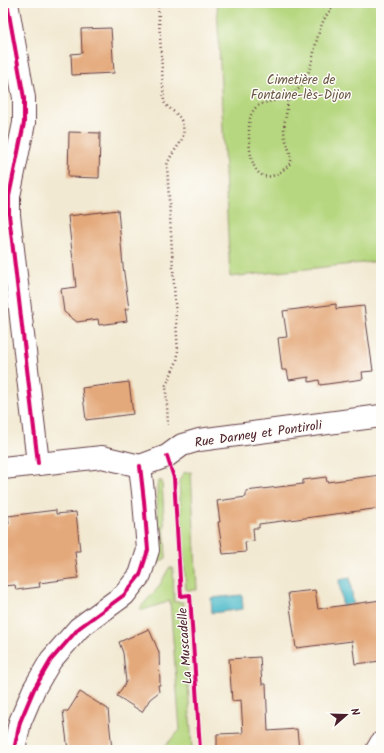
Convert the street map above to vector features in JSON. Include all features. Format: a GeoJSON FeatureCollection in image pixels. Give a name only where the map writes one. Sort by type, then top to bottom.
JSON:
{"type":"FeatureCollection","features":[{"type":"Feature","properties":{"kind":"street"},"geometry":{"type":"LineString","coordinates":[[7,3],[24,98],[24,123],[6,215],[38,463]]}},
{"type":"Feature","properties":{"kind":"street","name":"Rue Darney et Pontiroli"},"geometry":{"type":"LineString","coordinates":[[140,466],[167,456],[182,445],[199,440],[381,416]]}},
{"type":"Feature","properties":{"kind":"street"},"geometry":{"type":"LineString","coordinates":[[3,468],[102,456],[140,466],[148,550],[140,575],[124,595],[79,628],[51,660],[34,689],[20,722],[14,750]]}},
{"type":"Feature","properties":{"kind":"street"},"geometry":{"type":"LineString","coordinates":[[377,750],[381,743]]}},
{"type":"Feature","properties":{"kind":"path"},"geometry":{"type":"LineString","coordinates":[[158,3],[164,102],[166,106],[177,114],[181,120],[183,129],[182,141],[169,157],[167,165],[178,354],[177,361],[168,377],[166,385],[168,424],[167,456]]}},
{"type":"Feature","properties":{"kind":"path"},"geometry":{"type":"LineString","coordinates":[[287,97],[288,104],[284,123],[284,135],[291,162],[286,168],[275,175],[270,177],[264,176],[254,167],[250,153],[250,116],[254,109],[261,104],[287,97],[296,91],[305,79],[312,61],[321,24],[326,15],[338,3]]}},
{"type":"Feature","properties":{"kind":"green space","name":"Cimetière de Fontaine-lès-Dijon"},"geometry":{"type":"Polygon","coordinates":[[[217,3],[381,3],[381,261],[230,277],[217,3]]]}},
{"type":"Feature","properties":{"kind":"green space"},"geometry":{"type":"Polygon","coordinates":[[[191,472],[197,590],[186,590],[179,481],[183,473],[191,472]]]}},
{"type":"Feature","properties":{"kind":"green space"},"geometry":{"type":"Polygon","coordinates":[[[159,481],[162,481],[166,558],[158,563],[157,487],[159,481]]]}},
{"type":"Feature","properties":{"kind":"green space"},"geometry":{"type":"Polygon","coordinates":[[[169,568],[173,568],[174,602],[183,602],[192,750],[163,750],[180,730],[170,601],[140,611],[141,607],[158,588],[169,568]]]}},
{"type":"Feature","properties":{"kind":"water"},"geometry":{"type":"Polygon","coordinates":[[[350,578],[355,616],[344,617],[339,580],[350,578]]]}},
{"type":"Feature","properties":{"kind":"water"},"geometry":{"type":"Polygon","coordinates":[[[242,595],[243,609],[212,613],[211,598],[242,595]]]}},
{"type":"Feature","properties":{"kind":"building"},"geometry":{"type":"Polygon","coordinates":[[[111,28],[114,73],[72,75],[71,54],[82,53],[81,29],[111,28]]]}},
{"type":"Feature","properties":{"kind":"building"},"geometry":{"type":"Polygon","coordinates":[[[69,132],[100,133],[99,178],[68,177],[69,132]]]}},
{"type":"Feature","properties":{"kind":"building"},"geometry":{"type":"Polygon","coordinates":[[[118,210],[123,266],[129,309],[125,309],[127,321],[99,325],[98,319],[77,322],[64,312],[61,289],[76,287],[68,216],[118,210]]]}},
{"type":"Feature","properties":{"kind":"building"},"geometry":{"type":"Polygon","coordinates":[[[336,304],[336,309],[364,306],[373,371],[362,372],[363,379],[320,385],[319,380],[309,382],[309,377],[289,380],[287,370],[282,370],[278,338],[287,337],[283,311],[336,304]]]}},
{"type":"Feature","properties":{"kind":"building"},"geometry":{"type":"Polygon","coordinates":[[[129,382],[133,414],[86,420],[82,388],[129,382]]]}},
{"type":"Feature","properties":{"kind":"building"},"geometry":{"type":"Polygon","coordinates":[[[381,475],[381,508],[259,524],[259,528],[253,528],[254,541],[245,542],[246,552],[223,554],[218,522],[220,522],[217,501],[246,497],[246,491],[303,484],[303,480],[326,477],[327,482],[381,475]]]}},
{"type":"Feature","properties":{"kind":"building"},"geometry":{"type":"Polygon","coordinates":[[[56,510],[56,514],[76,512],[80,551],[75,551],[78,578],[39,583],[40,587],[16,590],[15,585],[3,586],[3,525],[9,524],[8,516],[56,510]]]}},
{"type":"Feature","properties":{"kind":"building"},"geometry":{"type":"Polygon","coordinates":[[[315,590],[318,609],[381,600],[381,661],[355,664],[352,641],[296,648],[288,593],[315,590]]]}},
{"type":"Feature","properties":{"kind":"building"},"geometry":{"type":"Polygon","coordinates":[[[149,629],[159,652],[160,685],[158,685],[159,692],[150,699],[142,712],[117,696],[126,682],[123,653],[119,642],[149,629]]]}},
{"type":"Feature","properties":{"kind":"building"},"geometry":{"type":"Polygon","coordinates":[[[260,657],[262,684],[266,684],[268,731],[297,729],[299,750],[217,750],[217,734],[243,733],[241,700],[232,701],[229,659],[260,657]]]}},
{"type":"Feature","properties":{"kind":"building"},"geometry":{"type":"Polygon","coordinates":[[[80,692],[108,709],[112,750],[68,750],[63,711],[68,711],[80,692]]]}},
{"type":"Feature","properties":{"kind":"cycle path"},"geometry":{"type":"LineString","coordinates":[[7,3],[24,98],[24,123],[9,196],[9,215],[38,463]]}},
{"type":"Feature","properties":{"kind":"cycle path","name":"La Muscadelle"},"geometry":{"type":"LineString","coordinates":[[167,456],[174,478],[181,596],[190,595],[200,750]]}},
{"type":"Feature","properties":{"kind":"cycle path"},"geometry":{"type":"LineString","coordinates":[[14,750],[20,722],[34,689],[51,660],[79,628],[124,595],[140,575],[148,550],[140,466]]}}]}
